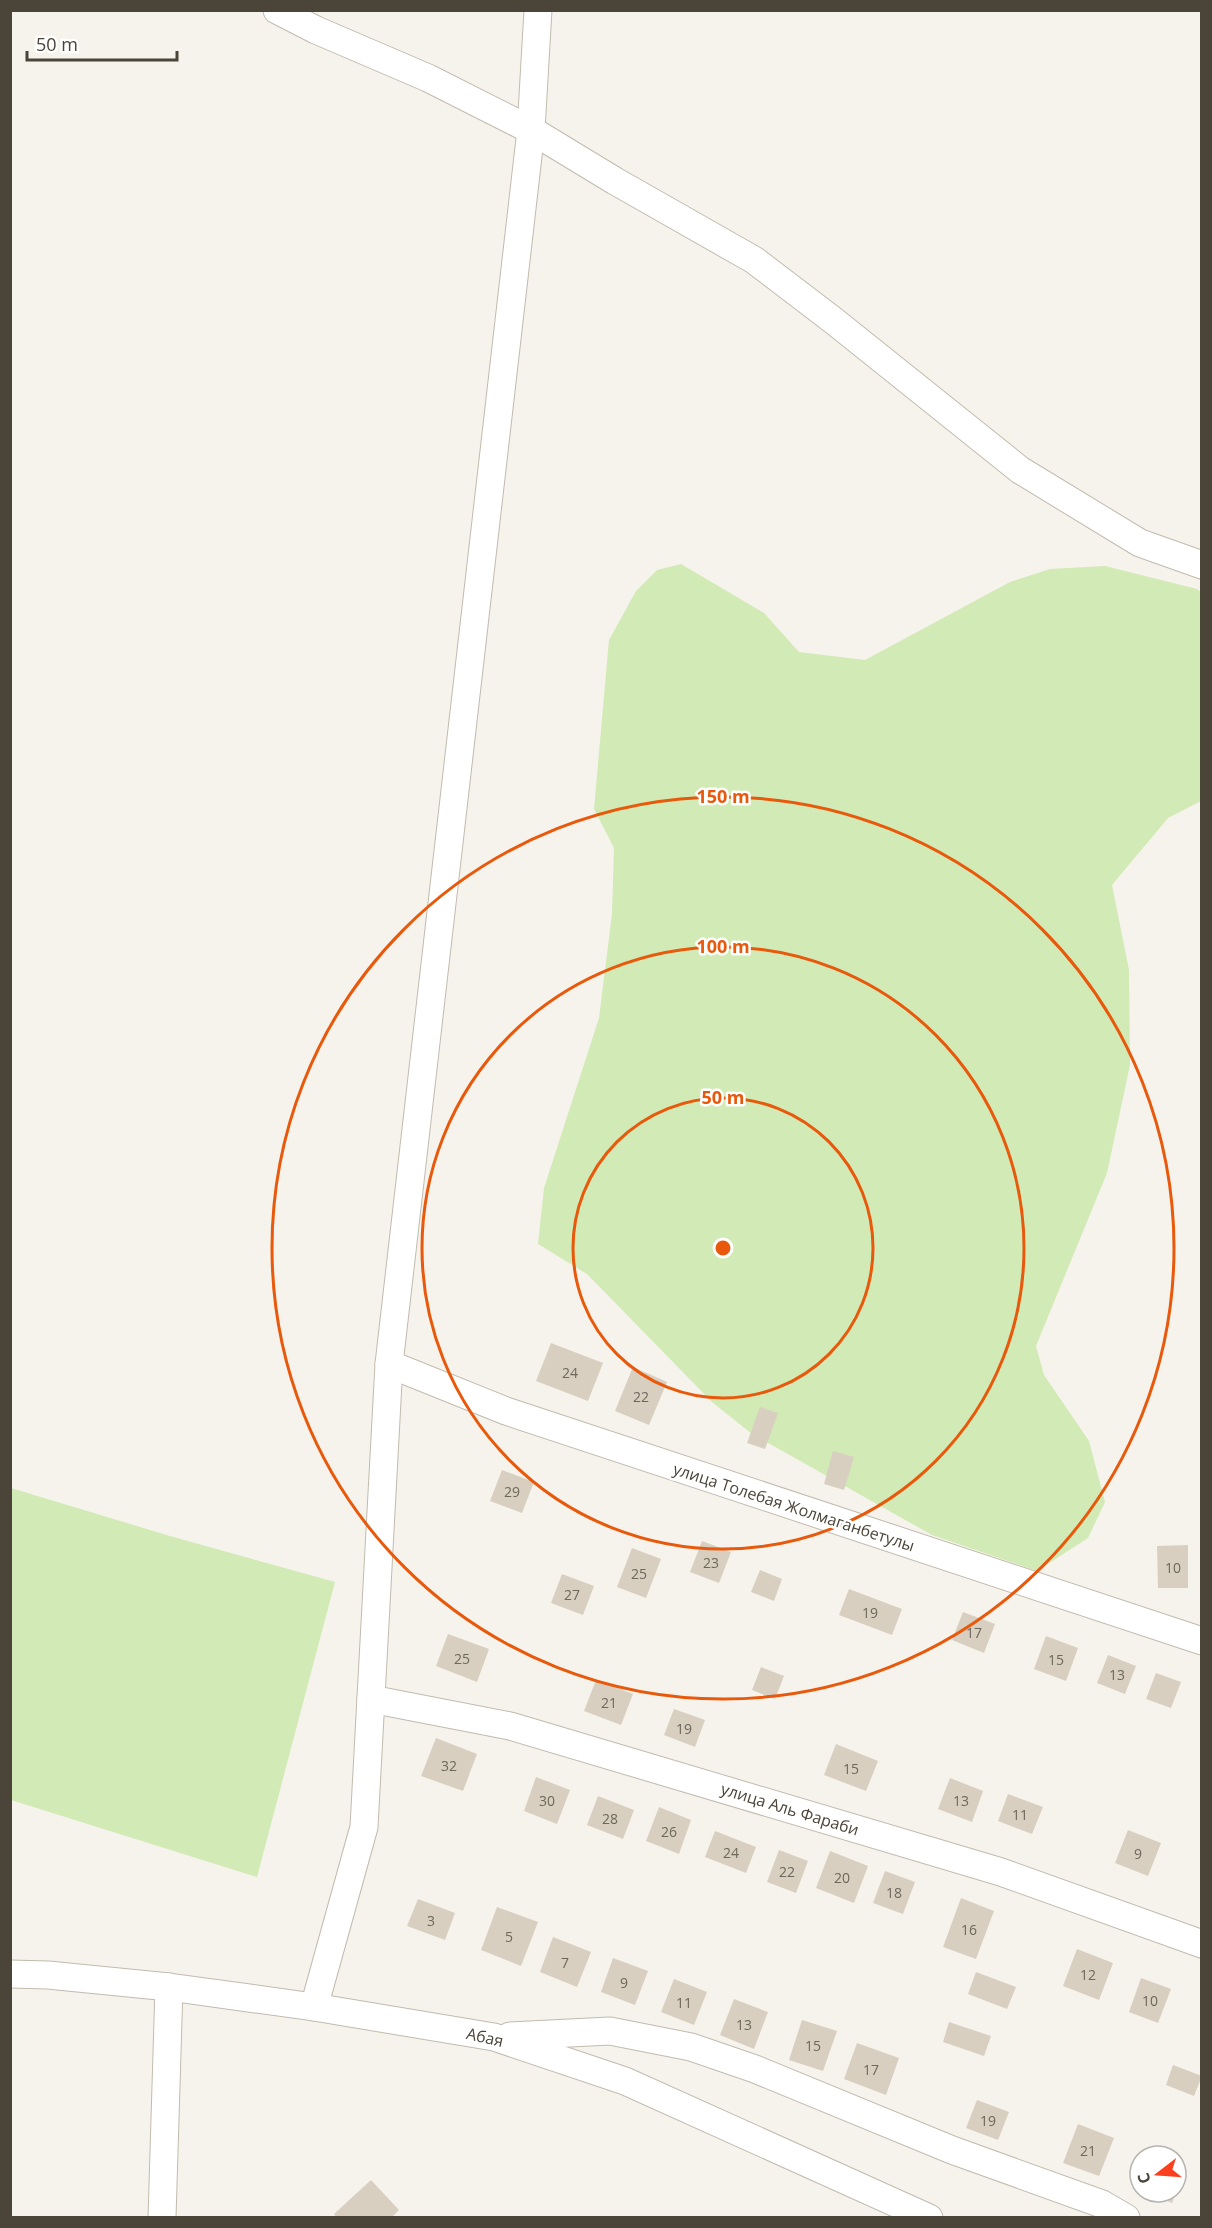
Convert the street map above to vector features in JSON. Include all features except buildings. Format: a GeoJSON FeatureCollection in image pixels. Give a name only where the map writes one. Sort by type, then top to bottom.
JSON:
{"type":"FeatureCollection","features":[{"type":"Feature","properties":{"kind":"street"},"geometry":{"type":"LineString","coordinates":[[277,10],[316,30],[428,78],[531,130],[754,260],[1020,470],[1140,543],[1202,565]]}},
{"type":"Feature","properties":{"kind":"street"},"geometry":{"type":"LineString","coordinates":[[314,2007],[364,1827],[389,1364],[531,130],[538,10]]}},
{"type":"Feature","properties":{"kind":"street","name":"улица Толебая Жолмаганбетулы"},"geometry":{"type":"LineString","coordinates":[[389,1364],[506,1412],[1202,1641]]}},
{"type":"Feature","properties":{"kind":"street","name":"улица Аль Фараби"},"geometry":{"type":"LineString","coordinates":[[371,1699],[510,1726],[1001,1872],[1202,1944]]}},
{"type":"Feature","properties":{"kind":"street","name":"Абая"},"geometry":{"type":"LineString","coordinates":[[10,1974],[48,1975],[169,1987],[314,2007],[494,2037],[624,2081],[929,2217]]}},
{"type":"Feature","properties":{"kind":"street"},"geometry":{"type":"LineString","coordinates":[[162,2217],[169,1987]]}},
{"type":"Feature","properties":{"kind":"street"},"geometry":{"type":"LineString","coordinates":[[494,2037],[610,2031],[691,2047],[755,2069],[952,2150],[1102,2205],[1126,2217]]}},
{"type":"Feature","properties":{"kind":"green space"},"geometry":{"type":"Polygon","coordinates":[[[681,564],[764,613],[799,652],[865,660],[1010,582],[1050,569],[1105,566],[1197,589],[1202,593],[1201,801],[1168,818],[1112,885],[1129,970],[1130,1065],[1107,1173],[1036,1346],[1044,1375],[1089,1441],[1105,1502],[1088,1538],[1037,1571],[932,1535],[752,1434],[712,1402],[587,1274],[538,1244],[544,1188],[599,1018],[612,914],[614,848],[594,809],[609,640],[636,591],[657,570],[681,564]]]}},
{"type":"Feature","properties":{"kind":"green space"},"geometry":{"type":"Polygon","coordinates":[[[11,1488],[335,1582],[257,1877],[11,1800],[11,1488]]]}}]}
